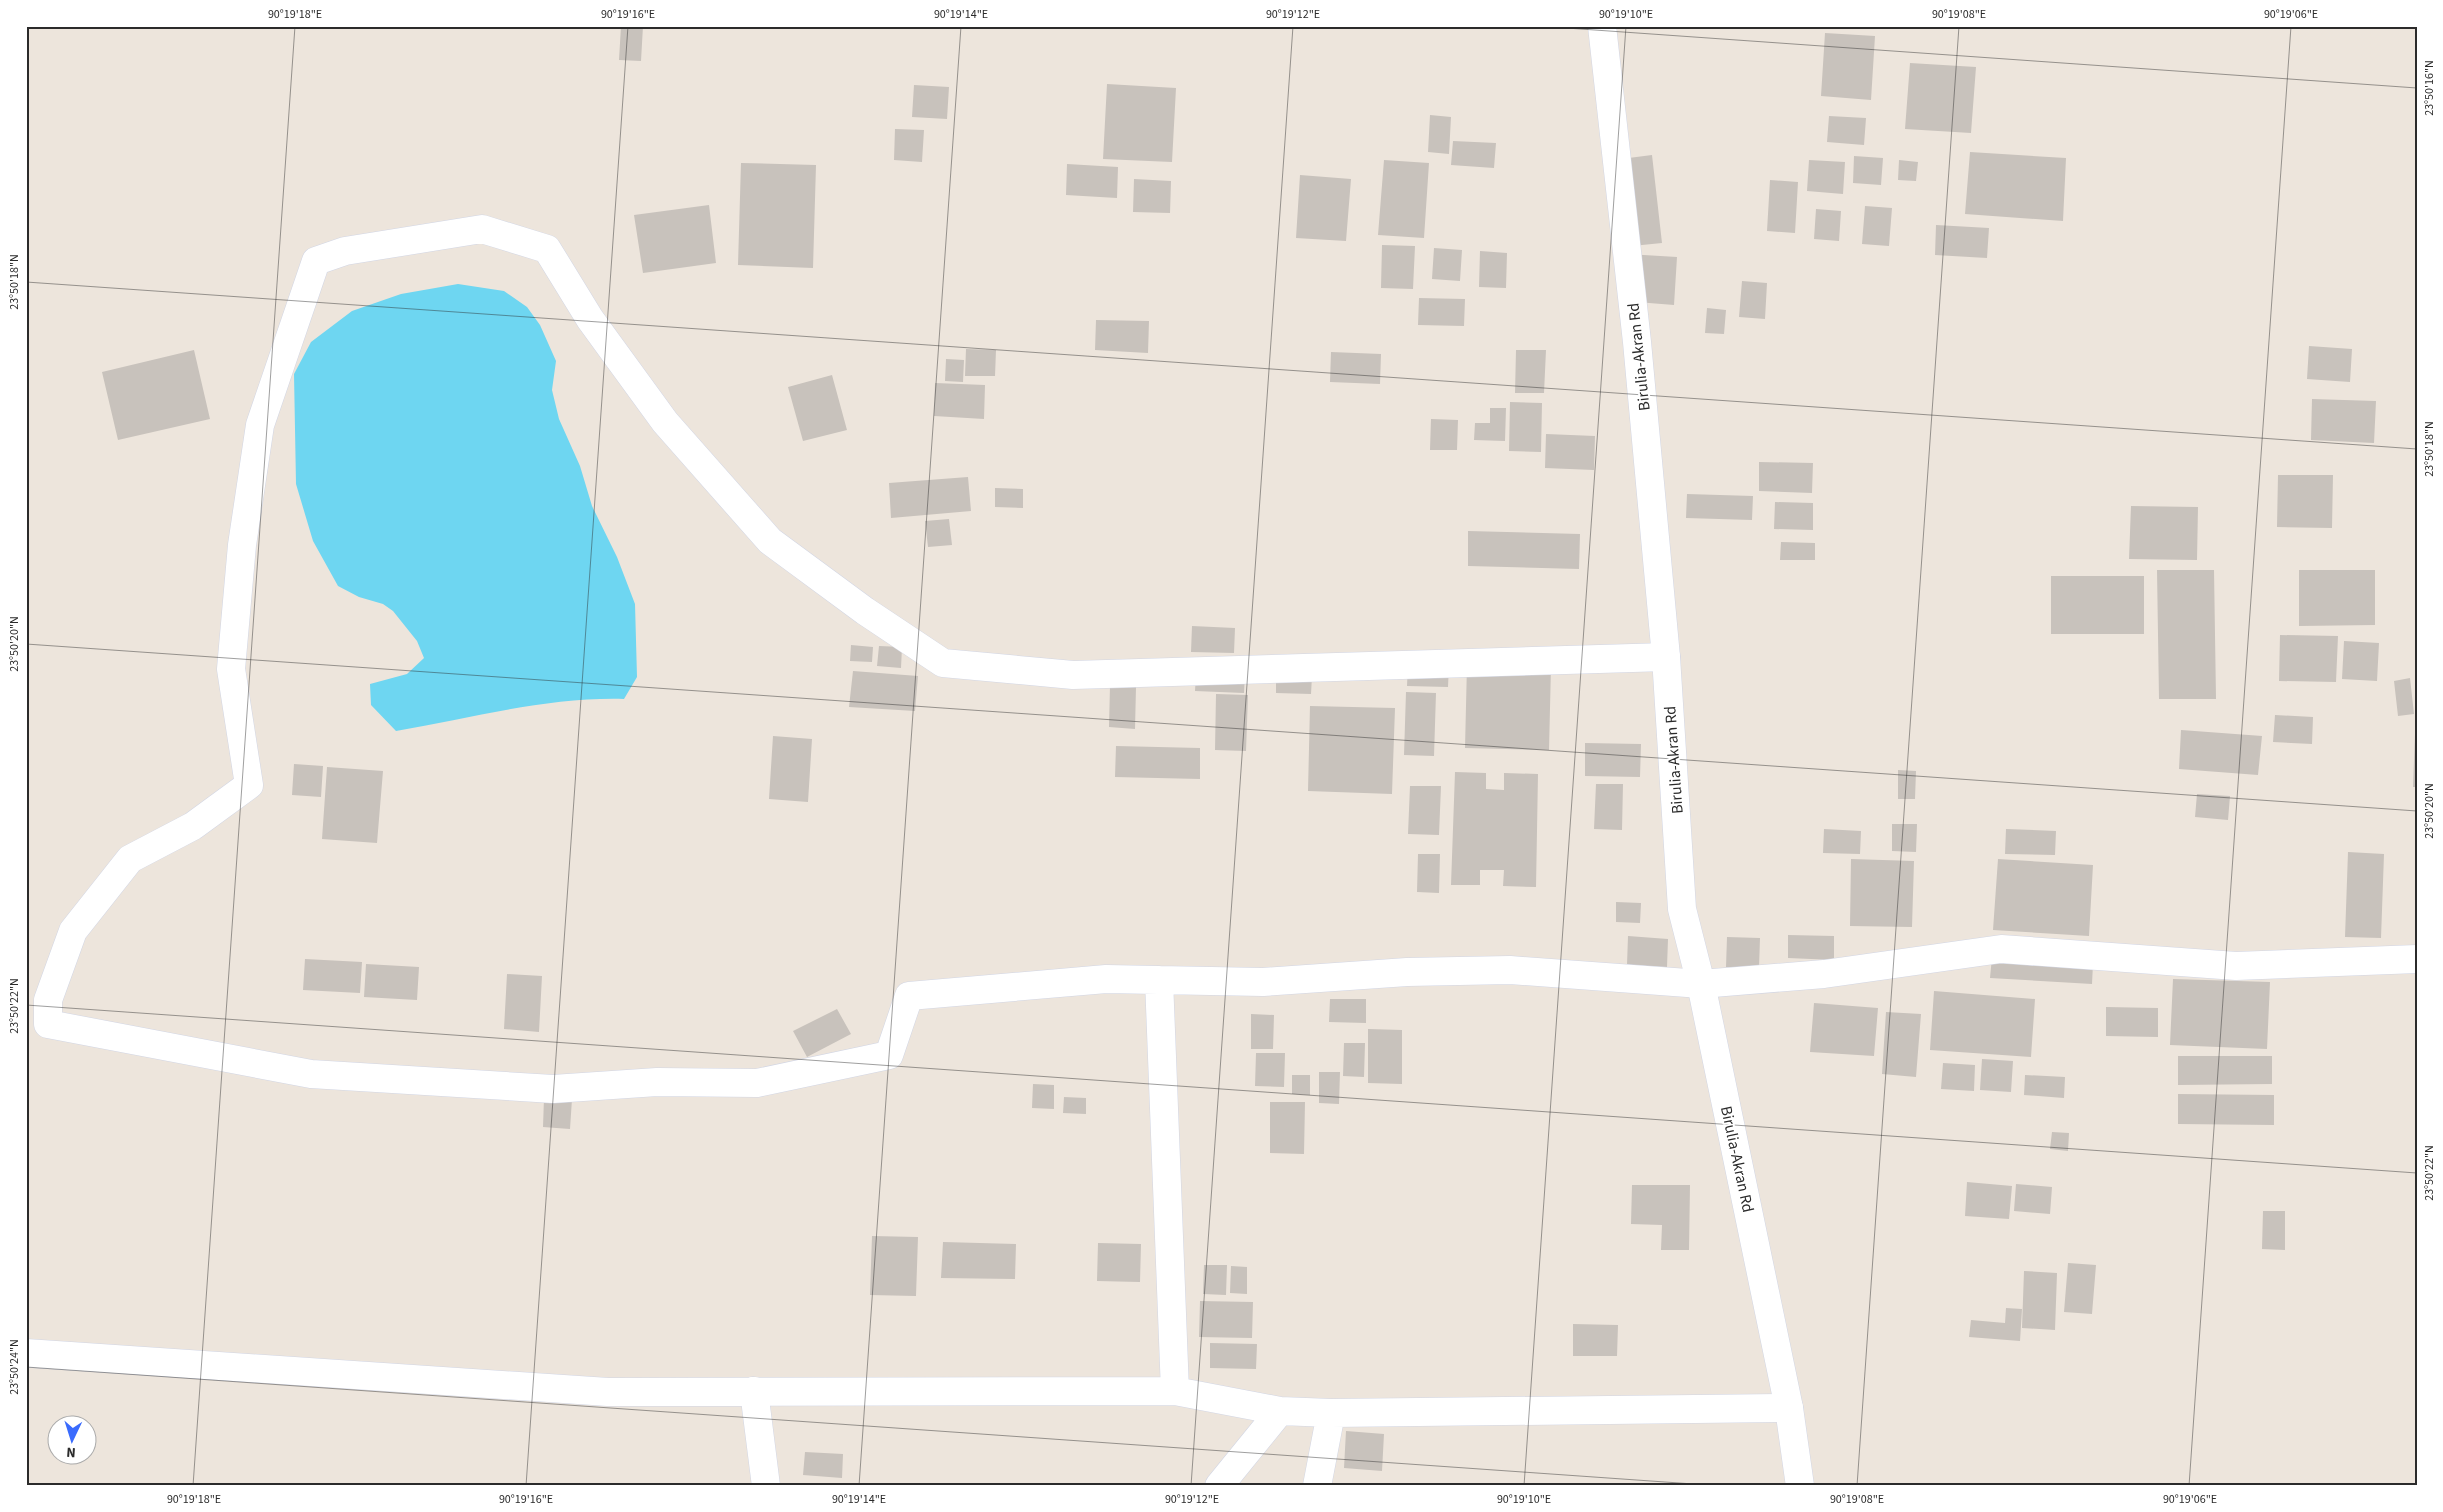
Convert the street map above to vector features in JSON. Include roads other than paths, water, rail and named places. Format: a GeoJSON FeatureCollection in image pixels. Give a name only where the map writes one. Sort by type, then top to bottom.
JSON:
{"type":"FeatureCollection","features":[{"type":"Feature","properties":{"kind":"street","name":"Birulia-Akran Rd"},"geometry":{"type":"LineString","coordinates":[[1602,26],[1637,342],[1666,657],[1682,909],[1701,984],[1789,1408],[1800,1486]]}},
{"type":"Feature","properties":{"kind":"street"},"geometry":{"type":"LineString","coordinates":[[1666,657],[1073,675],[943,663],[865,611],[770,541],[665,422],[590,319],[547,249],[482,229],[346,251],[316,261],[260,425],[242,545],[231,669],[249,785],[193,826],[130,859],[73,931],[48,1000],[48,1024],[311,1074],[553,1089],[657,1082],[757,1083],[889,1055],[909,996],[1106,979],[1263,982],[1407,972],[1510,970],[1701,984],[1824,974],[2001,949],[2236,966],[2417,959]]}},
{"type":"Feature","properties":{"kind":"street"},"geometry":{"type":"LineString","coordinates":[[1158,980],[1175,1391]]}},
{"type":"Feature","properties":{"kind":"street"},"geometry":{"type":"LineString","coordinates":[[26,1353],[608,1392],[1175,1391],[1280,1410],[1331,1413],[1789,1408]]}},
{"type":"Feature","properties":{"kind":"street"},"geometry":{"type":"LineString","coordinates":[[754,1391],[766,1486]]}},
{"type":"Feature","properties":{"kind":"street"},"geometry":{"type":"LineString","coordinates":[[1219,1486],[1280,1410]]}},
{"type":"Feature","properties":{"kind":"street"},"geometry":{"type":"LineString","coordinates":[[1317,1486],[1331,1413]]}},
{"type":"Feature","properties":{"kind":"water"},"geometry":{"type":"Polygon","coordinates":[[[458,284],[504,291],[527,307],[540,325],[556,361],[552,390],[559,419],[580,466],[592,506],[617,557],[635,604],[637,677],[624,699],[566,701],[509,709],[396,731],[371,705],[370,684],[407,674],[424,658],[417,641],[393,611],[383,604],[359,597],[338,586],[313,541],[296,484],[294,374],[311,342],[352,311],[401,294],[458,284]]]}}]}
